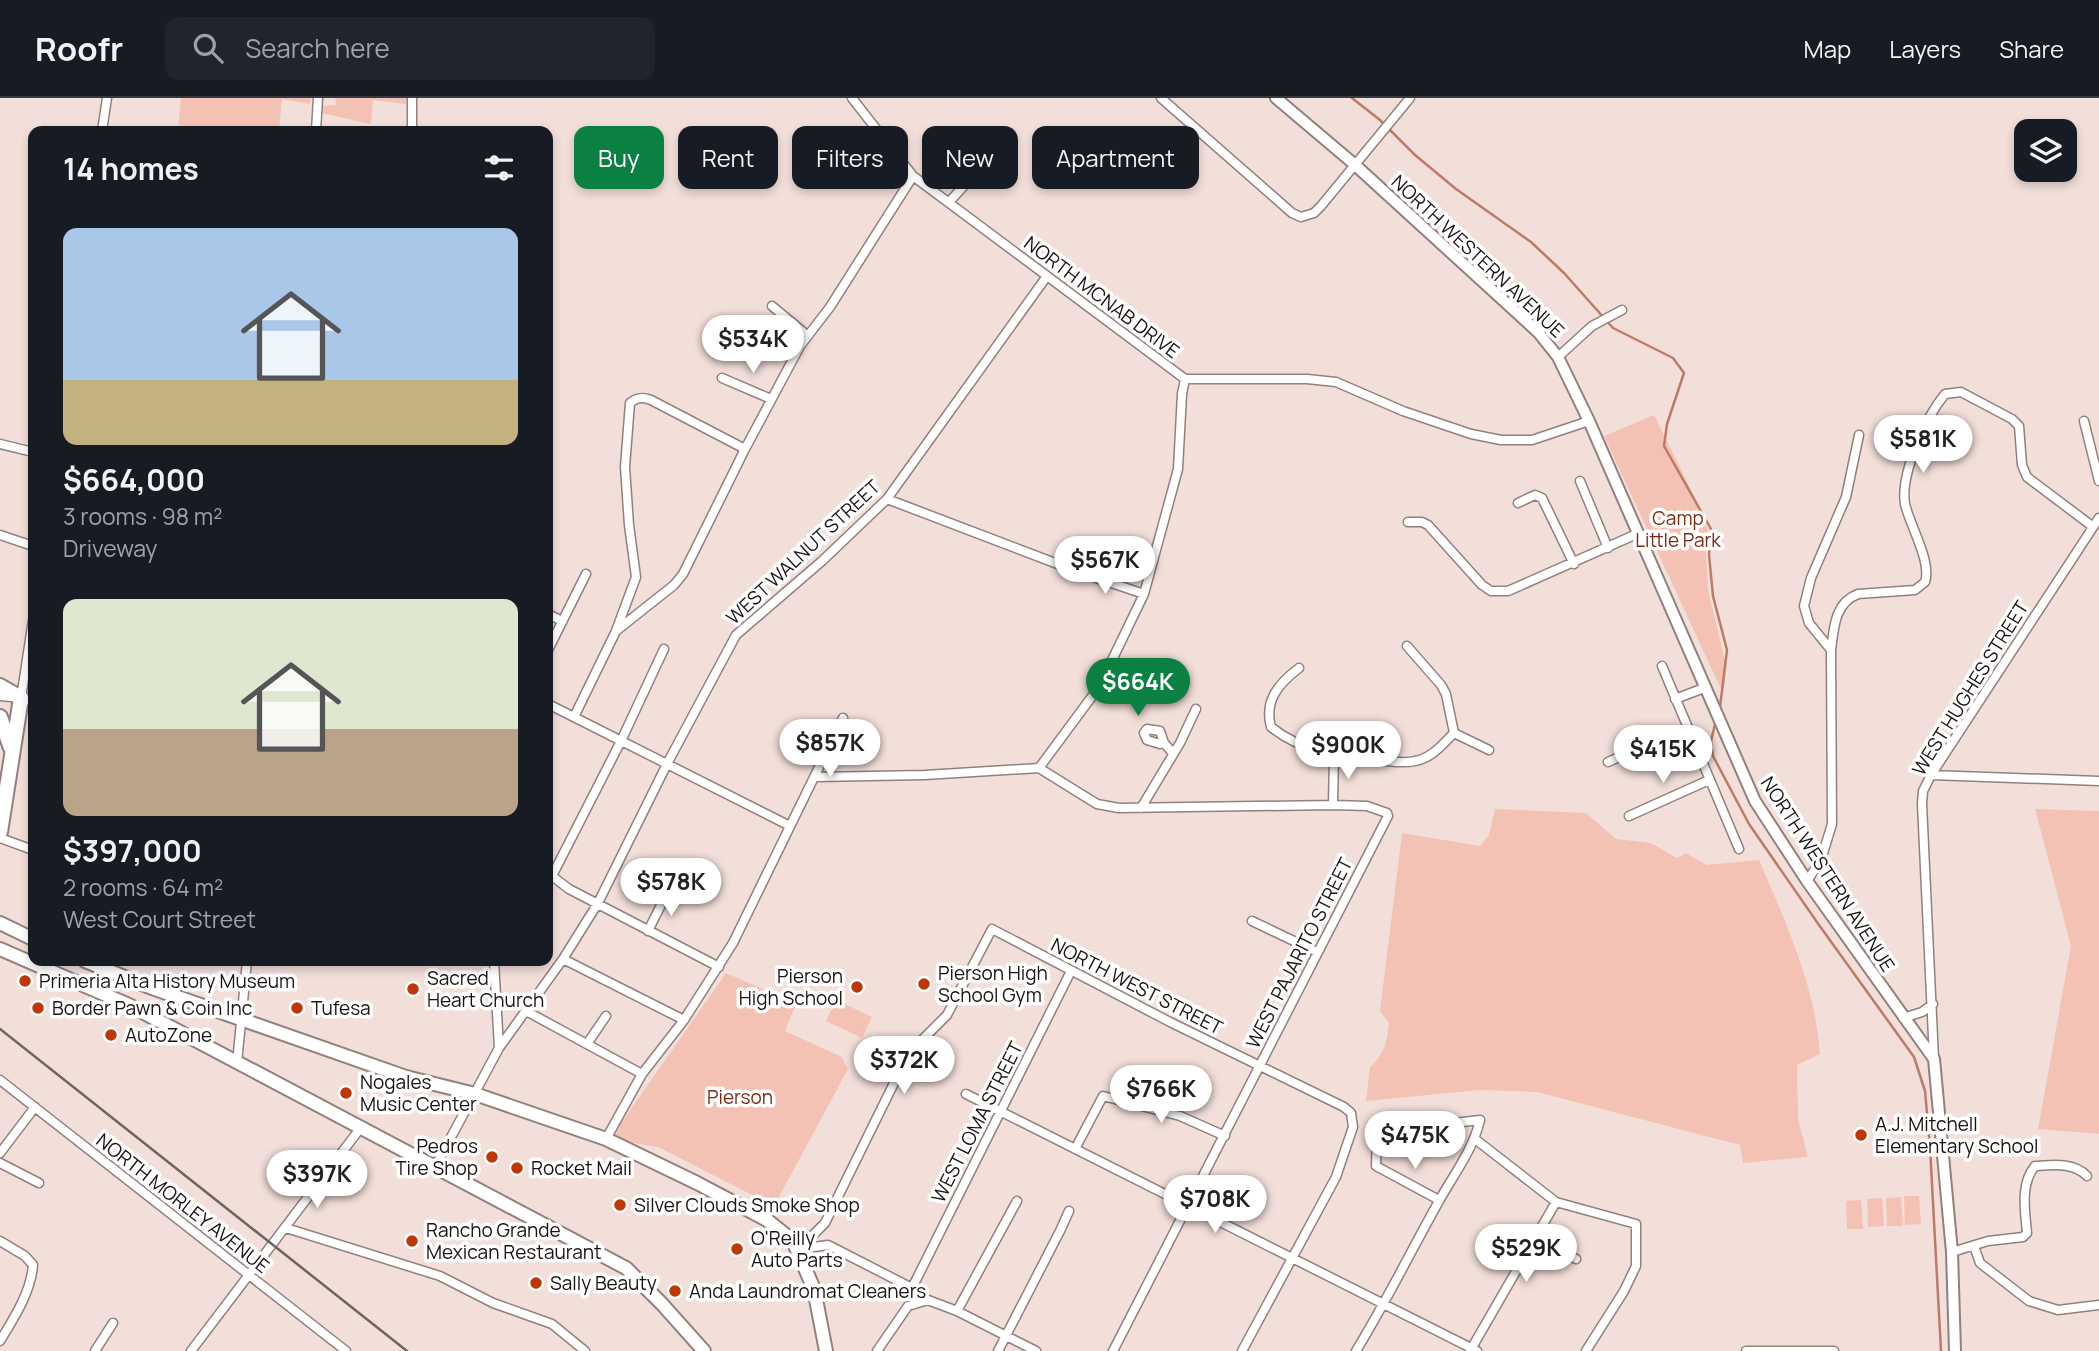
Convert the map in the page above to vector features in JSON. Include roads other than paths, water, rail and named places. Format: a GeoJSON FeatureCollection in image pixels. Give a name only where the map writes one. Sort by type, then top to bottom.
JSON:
{"type":"FeatureCollection","features":[{"type":"Feature","properties":{"kind":"highway"},"geometry":{"type":"LineString","coordinates":[[0,686],[27,700],[11,750],[0,832]]}},
{"type":"Feature","properties":{"kind":"highway"},"geometry":{"type":"LineString","coordinates":[[0,716],[11,750]]}},
{"type":"Feature","properties":{"kind":"main road"},"geometry":{"type":"LineString","coordinates":[[0,923],[28,937]]}},
{"type":"Feature","properties":{"kind":"main road"},"geometry":{"type":"LineString","coordinates":[[0,949],[28,961]]}},
{"type":"Feature","properties":{"kind":"main road"},"geometry":{"type":"LineString","coordinates":[[39,966],[129,1005],[626,1268],[704,1351]]}},
{"type":"Feature","properties":{"kind":"main road"},"geometry":{"type":"LineString","coordinates":[[97,966],[152,988],[406,1077],[475,1094],[606,1139],[767,1220],[799,1249],[814,1289],[826,1351]]}},
{"type":"Feature","properties":{"kind":"street"},"geometry":{"type":"LineString","coordinates":[[103,126],[107,98]]}},
{"type":"Feature","properties":{"kind":"street"},"geometry":{"type":"LineString","coordinates":[[317,126],[318,98]]}},
{"type":"Feature","properties":{"kind":"street"},"geometry":{"type":"LineString","coordinates":[[412,98],[412,126]]}},
{"type":"Feature","properties":{"kind":"street","name":"NORTH MCNAB DRIVE"},"geometry":{"type":"LineString","coordinates":[[852,98],[913,176],[1185,379],[1307,379],[1336,382],[1403,411],[1471,434],[1501,440],[1532,440],[1589,421]]}},
{"type":"Feature","properties":{"kind":"street"},"geometry":{"type":"LineString","coordinates":[[1161,98],[1296,216],[1306,217],[1321,206],[1410,98]]}},
{"type":"Feature","properties":{"kind":"street","name":"NORTH WESTERN AVENUE"},"geometry":{"type":"LineString","coordinates":[[1276,98],[1354,164],[1538,332],[1558,357],[1639,533],[1755,801],[1807,881],[1934,1059]]}},
{"type":"Feature","properties":{"kind":"street"},"geometry":{"type":"LineString","coordinates":[[616,631],[674,585],[682,574],[771,399],[808,336],[830,307],[913,176]]}},
{"type":"Feature","properties":{"kind":"street"},"geometry":{"type":"LineString","coordinates":[[949,202],[961,189]]}},
{"type":"Feature","properties":{"kind":"street","name":"WEST WALNUT STREET"},"geometry":{"type":"LineString","coordinates":[[435,1167],[499,1048],[563,959],[598,903],[668,762],[741,628],[822,561],[887,499],[1047,276]]}},
{"type":"Feature","properties":{"kind":"street"},"geometry":{"type":"LineString","coordinates":[[772,306],[808,336]]}},
{"type":"Feature","properties":{"kind":"street"},"geometry":{"type":"LineString","coordinates":[[1558,357],[1592,326],[1622,310]]}},
{"type":"Feature","properties":{"kind":"street"},"geometry":{"type":"LineString","coordinates":[[722,378],[771,399]]}},
{"type":"Feature","properties":{"kind":"street"},"geometry":{"type":"LineString","coordinates":[[1039,768],[1099,687],[1144,594],[1178,469],[1185,379]]}},
{"type":"Feature","properties":{"kind":"street"},"geometry":{"type":"LineString","coordinates":[[1807,881],[1821,860],[1832,824],[1831,650],[1838,613],[1845,602],[1858,594],[1921,587],[1927,578],[1905,504],[1905,492],[1912,457],[1938,402],[1945,394],[1961,393],[2012,419],[2019,426],[2022,465],[2027,477],[2092,526]]}},
{"type":"Feature","properties":{"kind":"street"},"geometry":{"type":"LineString","coordinates":[[574,717],[616,631],[636,577],[625,467],[630,402],[643,397],[651,400],[745,449]]}},
{"type":"Feature","properties":{"kind":"street"},"geometry":{"type":"LineString","coordinates":[[2084,421],[2099,481]]}},
{"type":"Feature","properties":{"kind":"street"},"geometry":{"type":"LineString","coordinates":[[1831,650],[1809,623],[1804,606],[1811,578],[1846,497],[1859,435]]}},
{"type":"Feature","properties":{"kind":"street"},"geometry":{"type":"LineString","coordinates":[[0,444],[28,451]]}},
{"type":"Feature","properties":{"kind":"street"},"geometry":{"type":"LineString","coordinates":[[1580,481],[1608,548]]}},
{"type":"Feature","properties":{"kind":"street"},"geometry":{"type":"LineString","coordinates":[[1518,503],[1537,494],[1542,498],[1574,564]]}},
{"type":"Feature","properties":{"kind":"street"},"geometry":{"type":"LineString","coordinates":[[887,499],[1144,594]]}},
{"type":"Feature","properties":{"kind":"street","name":"WEST HUGHES STREET"},"geometry":{"type":"LineString","coordinates":[[1934,1059],[1923,791],[2099,518]]}},
{"type":"Feature","properties":{"kind":"street"},"geometry":{"type":"LineString","coordinates":[[1408,522],[1428,525],[1482,585],[1491,591],[1508,591],[1639,533]]}},
{"type":"Feature","properties":{"kind":"street"},"geometry":{"type":"LineString","coordinates":[[0,535],[28,544]]}},
{"type":"Feature","properties":{"kind":"street"},"geometry":{"type":"LineString","coordinates":[[553,640],[586,574]]}},
{"type":"Feature","properties":{"kind":"street"},"geometry":{"type":"LineString","coordinates":[[553,616],[562,621]]}},
{"type":"Feature","properties":{"kind":"street"},"geometry":{"type":"LineString","coordinates":[[1407,646],[1446,694],[1454,733]]}},
{"type":"Feature","properties":{"kind":"street"},"geometry":{"type":"LineString","coordinates":[[553,872],[621,741],[664,649]]}},
{"type":"Feature","properties":{"kind":"street"},"geometry":{"type":"LineString","coordinates":[[1662,666],[1739,849]]}},
{"type":"Feature","properties":{"kind":"street"},"geometry":{"type":"LineString","coordinates":[[1298,668],[1273,695],[1268,706],[1271,727],[1293,742],[1334,756],[1401,762],[1415,761],[1434,753],[1454,733]]}},
{"type":"Feature","properties":{"kind":"street"},"geometry":{"type":"LineString","coordinates":[[1675,699],[1704,688]]}},
{"type":"Feature","properties":{"kind":"street"},"geometry":{"type":"LineString","coordinates":[[0,696],[27,700]]}},
{"type":"Feature","properties":{"kind":"street"},"geometry":{"type":"LineString","coordinates":[[553,706],[668,762],[790,826]]}},
{"type":"Feature","properties":{"kind":"street"},"geometry":{"type":"LineString","coordinates":[[1141,808],[1180,743],[1196,709]]}},
{"type":"Feature","properties":{"kind":"street"},"geometry":{"type":"LineString","coordinates":[[606,1139],[642,1074],[684,1020],[719,967],[843,718]]}},
{"type":"Feature","properties":{"kind":"street"},"geometry":{"type":"LineString","coordinates":[[1608,762],[1688,727]]}},
{"type":"Feature","properties":{"kind":"street"},"geometry":{"type":"LineString","coordinates":[[1454,733],[1489,750]]}},
{"type":"Feature","properties":{"kind":"street"},"geometry":{"type":"LineString","coordinates":[[1164,743],[1173,753]]}},
{"type":"Feature","properties":{"kind":"street"},"geometry":{"type":"LineString","coordinates":[[815,777],[925,775],[1039,768],[1097,804],[1119,808],[1333,805],[1334,756]]}},
{"type":"Feature","properties":{"kind":"street"},"geometry":{"type":"LineString","coordinates":[[1931,775],[2099,780]]}},
{"type":"Feature","properties":{"kind":"street"},"geometry":{"type":"LineString","coordinates":[[1629,816],[1709,780]]}},
{"type":"Feature","properties":{"kind":"street","name":"WEST PAJARITO STREET"},"geometry":{"type":"LineString","coordinates":[[1113,1351],[1388,816],[1384,811],[1367,806],[1333,805]]}},
{"type":"Feature","properties":{"kind":"street"},"geometry":{"type":"LineString","coordinates":[[0,838],[28,848]]}},
{"type":"Feature","properties":{"kind":"street"},"geometry":{"type":"LineString","coordinates":[[553,876],[569,889],[719,967]]}},
{"type":"Feature","properties":{"kind":"street"},"geometry":{"type":"LineString","coordinates":[[648,931],[668,891]]}},
{"type":"Feature","properties":{"kind":"street"},"geometry":{"type":"LineString","coordinates":[[1252,922],[1317,952]]}},
{"type":"Feature","properties":{"kind":"street","name":"NORTH WEST STREET"},"geometry":{"type":"LineString","coordinates":[[799,1249],[825,1223],[897,1077],[917,1045],[947,1015],[992,929],[1344,1107],[1351,1113],[1353,1127],[1336,1177],[1294,1259]]}},
{"type":"Feature","properties":{"kind":"street"},"geometry":{"type":"LineString","coordinates":[[563,959],[684,1020]]}},
{"type":"Feature","properties":{"kind":"street"},"geometry":{"type":"LineString","coordinates":[[237,1063],[247,966]]}},
{"type":"Feature","properties":{"kind":"street"},"geometry":{"type":"LineString","coordinates":[[494,966],[499,1048]]}},
{"type":"Feature","properties":{"kind":"street","name":"WEST LOMA STREET"},"geometry":{"type":"LineString","coordinates":[[799,1249],[828,1245],[912,1288],[1071,971]]}},
{"type":"Feature","properties":{"kind":"street"},"geometry":{"type":"LineString","coordinates":[[1903,1018],[1922,1012],[1933,1004]]}},
{"type":"Feature","properties":{"kind":"street"},"geometry":{"type":"LineString","coordinates":[[526,1011],[642,1074]]}},
{"type":"Feature","properties":{"kind":"street"},"geometry":{"type":"LineString","coordinates":[[587,1044],[606,1016]]}},
{"type":"Feature","properties":{"kind":"street"},"geometry":{"type":"LineString","coordinates":[[1934,1059],[1952,1252],[1955,1351]]}},
{"type":"Feature","properties":{"kind":"street","name":"NORTH MORLEY AVENUE"},"geometry":{"type":"LineString","coordinates":[[0,1080],[346,1351]]}},
{"type":"Feature","properties":{"kind":"street"},"geometry":{"type":"LineString","coordinates":[[966,1094],[1473,1350],[1556,1202]]}},
{"type":"Feature","properties":{"kind":"street"},"geometry":{"type":"LineString","coordinates":[[1074,1149],[1103,1096],[1180,1116],[1225,1136]]}},
{"type":"Feature","properties":{"kind":"street"},"geometry":{"type":"LineString","coordinates":[[0,1153],[35,1107]]}},
{"type":"Feature","properties":{"kind":"street"},"geometry":{"type":"LineString","coordinates":[[1356,1351],[1385,1305],[1439,1200],[1475,1139],[1480,1120],[1377,1132],[1376,1166],[1439,1200]]}},
{"type":"Feature","properties":{"kind":"street"},"geometry":{"type":"LineString","coordinates":[[191,1351],[362,1126]]}},
{"type":"Feature","properties":{"kind":"street"},"geometry":{"type":"LineString","coordinates":[[1475,1139],[1556,1202],[1636,1224],[1636,1266],[1624,1291],[1586,1351]]}},
{"type":"Feature","properties":{"kind":"street"},"geometry":{"type":"LineString","coordinates":[[0,1163],[39,1183]]}},
{"type":"Feature","properties":{"kind":"street"},"geometry":{"type":"LineString","coordinates":[[1952,1252],[1988,1241],[2023,1237],[2027,1233],[2025,1196],[2028,1175],[2035,1166],[2070,1167],[2081,1170],[2087,1176]]}},
{"type":"Feature","properties":{"kind":"street"},"geometry":{"type":"LineString","coordinates":[[957,1311],[1017,1201]]}},
{"type":"Feature","properties":{"kind":"street"},"geometry":{"type":"LineString","coordinates":[[998,1351],[1069,1211]]}},
{"type":"Feature","properties":{"kind":"street"},"geometry":{"type":"LineString","coordinates":[[286,1228],[440,1276],[493,1303],[552,1324],[585,1351]]}},
{"type":"Feature","properties":{"kind":"street"},"geometry":{"type":"LineString","coordinates":[[1535,1238],[1576,1259]]}},
{"type":"Feature","properties":{"kind":"street"},"geometry":{"type":"LineString","coordinates":[[0,1241],[26,1256],[33,1265],[32,1276],[16,1316],[0,1341]]}},
{"type":"Feature","properties":{"kind":"street"},"geometry":{"type":"LineString","coordinates":[[1974,1246],[1980,1263],[2029,1301],[2058,1310],[2099,1305]]}},
{"type":"Feature","properties":{"kind":"street"},"geometry":{"type":"LineString","coordinates":[[1242,1351],[1294,1259]]}},
{"type":"Feature","properties":{"kind":"street"},"geometry":{"type":"LineString","coordinates":[[877,1351],[908,1306],[928,1300],[957,1311],[1036,1351]]}},
{"type":"Feature","properties":{"kind":"street"},"geometry":{"type":"LineString","coordinates":[[95,1351],[113,1323]]}},
{"type":"Feature","properties":{"kind":"street"},"geometry":{"type":"LineString","coordinates":[[1746,1351],[1834,1351]]}},
{"type":"Feature","properties":{"kind":"waterway"},"geometry":{"type":"LineString","coordinates":[[1352,98],[1456,189],[1531,242],[1564,273],[1613,328],[1673,358],[1684,373],[1667,424],[1664,446],[1711,529],[1709,555],[1713,596],[1727,650],[1720,707]]}},
{"type":"Feature","properties":{"kind":"waterway"},"geometry":{"type":"LineString","coordinates":[[1716,720],[1711,741],[1713,756],[1749,824],[1914,1057],[1925,1091],[1941,1351]]}},
{"type":"Feature","properties":{"kind":"railway"},"geometry":{"type":"LineString","coordinates":[[0,1029],[407,1351]]}},
{"type":"Feature","properties":{"kind":"place","name":"Primeria Alta History Museum"},"geometry":{"type":"Point","coordinates":[25,981]}},
{"type":"Feature","properties":{"kind":"place","name":"Pierson High School Gym"},"geometry":{"type":"Point","coordinates":[924,984]}},
{"type":"Feature","properties":{"kind":"place","name":"Pierson High School"},"geometry":{"type":"Point","coordinates":[857,987]}},
{"type":"Feature","properties":{"kind":"place","name":"Sacred Heart Church"},"geometry":{"type":"Point","coordinates":[413,989]}},
{"type":"Feature","properties":{"kind":"place","name":"Border Pawn & Coin Inc"},"geometry":{"type":"Point","coordinates":[38,1008]}},
{"type":"Feature","properties":{"kind":"place","name":"Tufesa"},"geometry":{"type":"Point","coordinates":[297,1008]}},
{"type":"Feature","properties":{"kind":"place","name":"AutoZone"},"geometry":{"type":"Point","coordinates":[111,1035]}},
{"type":"Feature","properties":{"kind":"place","name":"Nogales Music Center"},"geometry":{"type":"Point","coordinates":[346,1093]}},
{"type":"Feature","properties":{"kind":"place","name":"A.J. Mitchell Elementary School"},"geometry":{"type":"Point","coordinates":[1861,1135]}},
{"type":"Feature","properties":{"kind":"place","name":"Pedros Tire Shop"},"geometry":{"type":"Point","coordinates":[492,1157]}},
{"type":"Feature","properties":{"kind":"place","name":"Rocket Mail"},"geometry":{"type":"Point","coordinates":[517,1168]}},
{"type":"Feature","properties":{"kind":"place","name":"Silver Clouds Smoke Shop"},"geometry":{"type":"Point","coordinates":[620,1205]}},
{"type":"Feature","properties":{"kind":"place","name":"Rancho Grande Mexican Restaurant"},"geometry":{"type":"Point","coordinates":[412,1241]}},
{"type":"Feature","properties":{"kind":"place","name":"O'Reilly Auto Parts"},"geometry":{"type":"Point","coordinates":[737,1249]}},
{"type":"Feature","properties":{"kind":"place","name":"Sally Beauty"},"geometry":{"type":"Point","coordinates":[536,1283]}},
{"type":"Feature","properties":{"kind":"place","name":"Anda Laundromat Cleaners"},"geometry":{"type":"Point","coordinates":[675,1291]}},
{"type":"Feature","properties":{"kind":"park label","name":"Camp Little Park"},"geometry":{"type":"Point","coordinates":[1678,529]}},
{"type":"Feature","properties":{"kind":"park label","name":"Pierson"},"geometry":{"type":"Point","coordinates":[740,1097]}}]}
